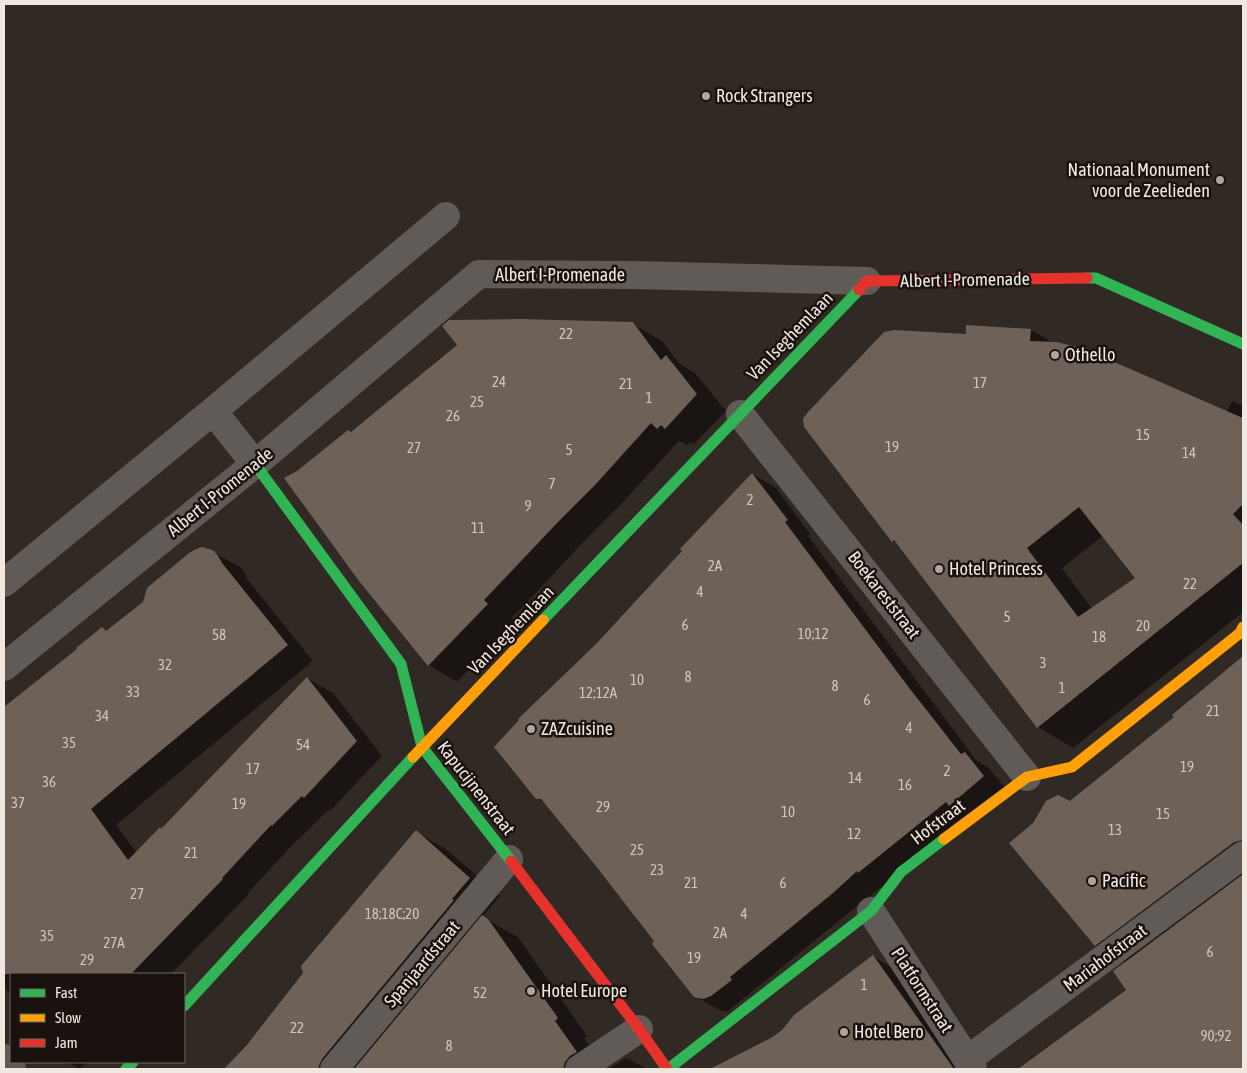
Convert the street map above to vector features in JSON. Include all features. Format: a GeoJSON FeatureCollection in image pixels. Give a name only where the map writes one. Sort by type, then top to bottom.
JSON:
{"type":"FeatureCollection","features":[{"type":"Feature","properties":{"kind":"street"},"geometry":{"type":"LineString","coordinates":[[4,583],[446,216]]}},
{"type":"Feature","properties":{"kind":"street","name":"Albert I-Promenade"},"geometry":{"type":"LineString","coordinates":[[4,666],[255,464],[479,274],[867,281],[1096,278],[1243,344]]}},
{"type":"Feature","properties":{"kind":"street","name":"Van Iseghemlaan"},"geometry":{"type":"LineString","coordinates":[[185,1005],[422,748],[867,281]]}},
{"type":"Feature","properties":{"kind":"street"},"geometry":{"type":"LineString","coordinates":[[213,411],[255,464]]}},
{"type":"Feature","properties":{"kind":"street","name":"Boekareststraat"},"geometry":{"type":"LineString","coordinates":[[740,414],[1027,777]]}},
{"type":"Feature","properties":{"kind":"street","name":"Kapucijnenstraat"},"geometry":{"type":"LineString","coordinates":[[255,464],[402,664],[422,748],[639,1028],[668,1069]]}},
{"type":"Feature","properties":{"kind":"street","name":"Hofstraat"},"geometry":{"type":"LineString","coordinates":[[668,1069],[872,910],[901,872],[1027,777],[1072,767],[1242,633]]}},
{"type":"Feature","properties":{"kind":"street","name":"Mariahofstraat"},"geometry":{"type":"LineString","coordinates":[[970,1065],[1243,855]]}},
{"type":"Feature","properties":{"kind":"street","name":"Spanjaardstraat"},"geometry":{"type":"LineString","coordinates":[[334,1069],[509,859]]}},
{"type":"Feature","properties":{"kind":"street","name":"Platformstraat"},"geometry":{"type":"LineString","coordinates":[[872,910],[970,1065]]}},
{"type":"Feature","properties":{"kind":"street"},"geometry":{"type":"LineString","coordinates":[[579,1069],[639,1028]]}},
{"type":"Feature","properties":{"kind":"street"},"geometry":{"type":"LineString","coordinates":[[4,1058],[12,1069]]}},
{"type":"Feature","properties":{"kind":"building"},"geometry":{"type":"Polygon","coordinates":[[[521,319],[633,322],[661,360],[666,355],[697,394],[665,429],[661,425],[657,429],[651,423],[595,485],[484,600],[488,604],[428,666],[359,581],[284,478],[297,471],[348,430],[351,432],[457,345],[442,326],[449,320],[521,319]]]}},
{"type":"Feature","properties":{"kind":"building"},"geometry":{"type":"Polygon","coordinates":[[[966,325],[1031,329],[1030,341],[1056,342],[1082,348],[1243,418],[1243,504],[1233,514],[1243,525],[1243,563],[1037,728],[894,540],[892,542],[804,427],[803,419],[808,412],[884,332],[894,330],[966,334],[966,325]],[[1079,507],[1027,548],[1078,617],[1135,578],[1079,507]]]}},
{"type":"Feature","properties":{"kind":"building"},"geometry":{"type":"Polygon","coordinates":[[[752,473],[788,520],[785,522],[910,689],[961,754],[965,752],[984,776],[949,806],[946,802],[858,873],[857,871],[833,893],[730,977],[732,980],[711,996],[703,999],[694,997],[652,944],[654,941],[595,865],[541,799],[536,799],[494,747],[518,719],[596,644],[682,551],[680,549],[752,473]]]}},
{"type":"Feature","properties":{"kind":"building"},"geometry":{"type":"Polygon","coordinates":[[[202,547],[214,551],[288,645],[91,809],[128,860],[160,827],[161,829],[307,677],[357,741],[304,798],[302,796],[271,825],[223,879],[132,973],[4,974],[4,707],[102,627],[106,631],[143,602],[147,588],[196,549],[202,547]]]}},
{"type":"Feature","properties":{"kind":"building"},"geometry":{"type":"Polygon","coordinates":[[[1243,656],[1243,840],[1234,842],[1095,946],[1009,843],[1033,823],[1046,801],[1058,795],[1070,801],[1174,717],[1172,715],[1243,656]]]}},
{"type":"Feature","properties":{"kind":"building"},"geometry":{"type":"Polygon","coordinates":[[[416,830],[470,878],[452,899],[454,900],[322,1059],[319,1069],[224,1069],[246,1046],[303,973],[301,966],[416,830]]]}},
{"type":"Feature","properties":{"kind":"building"},"geometry":{"type":"Polygon","coordinates":[[[1243,874],[1243,1069],[1018,1069],[1126,990],[1113,971],[1243,874]]]}},
{"type":"Feature","properties":{"kind":"building"},"geometry":{"type":"Polygon","coordinates":[[[482,915],[488,919],[558,1018],[555,1021],[577,1052],[565,1062],[563,1069],[354,1069],[482,915]]]}},
{"type":"Feature","properties":{"kind":"building"},"geometry":{"type":"Polygon","coordinates":[[[873,955],[954,1069],[710,1069],[771,1038],[782,1030],[794,1015],[873,955]]]}},
{"type":"Feature","properties":{"kind":"traffic: fast"},"geometry":{"type":"LineString","coordinates":[[1087,278],[1096,278],[1243,344]]}},
{"type":"Feature","properties":{"kind":"traffic: fast"},"geometry":{"type":"LineString","coordinates":[[543,620],[859,290]]}},
{"type":"Feature","properties":{"kind":"traffic: fast"},"geometry":{"type":"LineString","coordinates":[[255,464],[401,664],[422,747],[511,861]]}},
{"type":"Feature","properties":{"kind":"traffic: fast"},"geometry":{"type":"LineString","coordinates":[[185,1005],[413,757]]}},
{"type":"Feature","properties":{"kind":"traffic: fast"},"geometry":{"type":"LineString","coordinates":[[668,1069],[871,911],[901,872],[944,839]]}},
{"type":"Feature","properties":{"kind":"traffic: fast"},"geometry":{"type":"LineString","coordinates":[[126,1069],[132,1063]]}},
{"type":"Feature","properties":{"kind":"traffic: slow"},"geometry":{"type":"LineString","coordinates":[[413,757],[543,620]]}},
{"type":"Feature","properties":{"kind":"traffic: slow"},"geometry":{"type":"LineString","coordinates":[[944,839],[1027,777],[1072,767],[1240,633],[1243,627]]}},
{"type":"Feature","properties":{"kind":"traffic: jam"},"geometry":{"type":"LineString","coordinates":[[859,290],[867,281],[1087,278]]}},
{"type":"Feature","properties":{"kind":"traffic: jam"},"geometry":{"type":"LineString","coordinates":[[511,861],[639,1029],[667,1069]]}},
{"type":"Feature","properties":{"kind":"place","name":"Rock Strangers"},"geometry":{"type":"Point","coordinates":[706,96]}},
{"type":"Feature","properties":{"kind":"place","name":"Nationaal Monument voor de Zeelieden"},"geometry":{"type":"Point","coordinates":[1220,180]}},
{"type":"Feature","properties":{"kind":"place","name":"Othello"},"geometry":{"type":"Point","coordinates":[1055,355]}},
{"type":"Feature","properties":{"kind":"place","name":"Hotel Princess"},"geometry":{"type":"Point","coordinates":[939,569]}},
{"type":"Feature","properties":{"kind":"place","name":"ZAZcuisine"},"geometry":{"type":"Point","coordinates":[531,729]}},
{"type":"Feature","properties":{"kind":"place","name":"Pacific"},"geometry":{"type":"Point","coordinates":[1092,881]}},
{"type":"Feature","properties":{"kind":"place","name":"Hotel Europe"},"geometry":{"type":"Point","coordinates":[531,991]}},
{"type":"Feature","properties":{"kind":"place","name":"Hotel Bero"},"geometry":{"type":"Point","coordinates":[844,1032]}}]}
